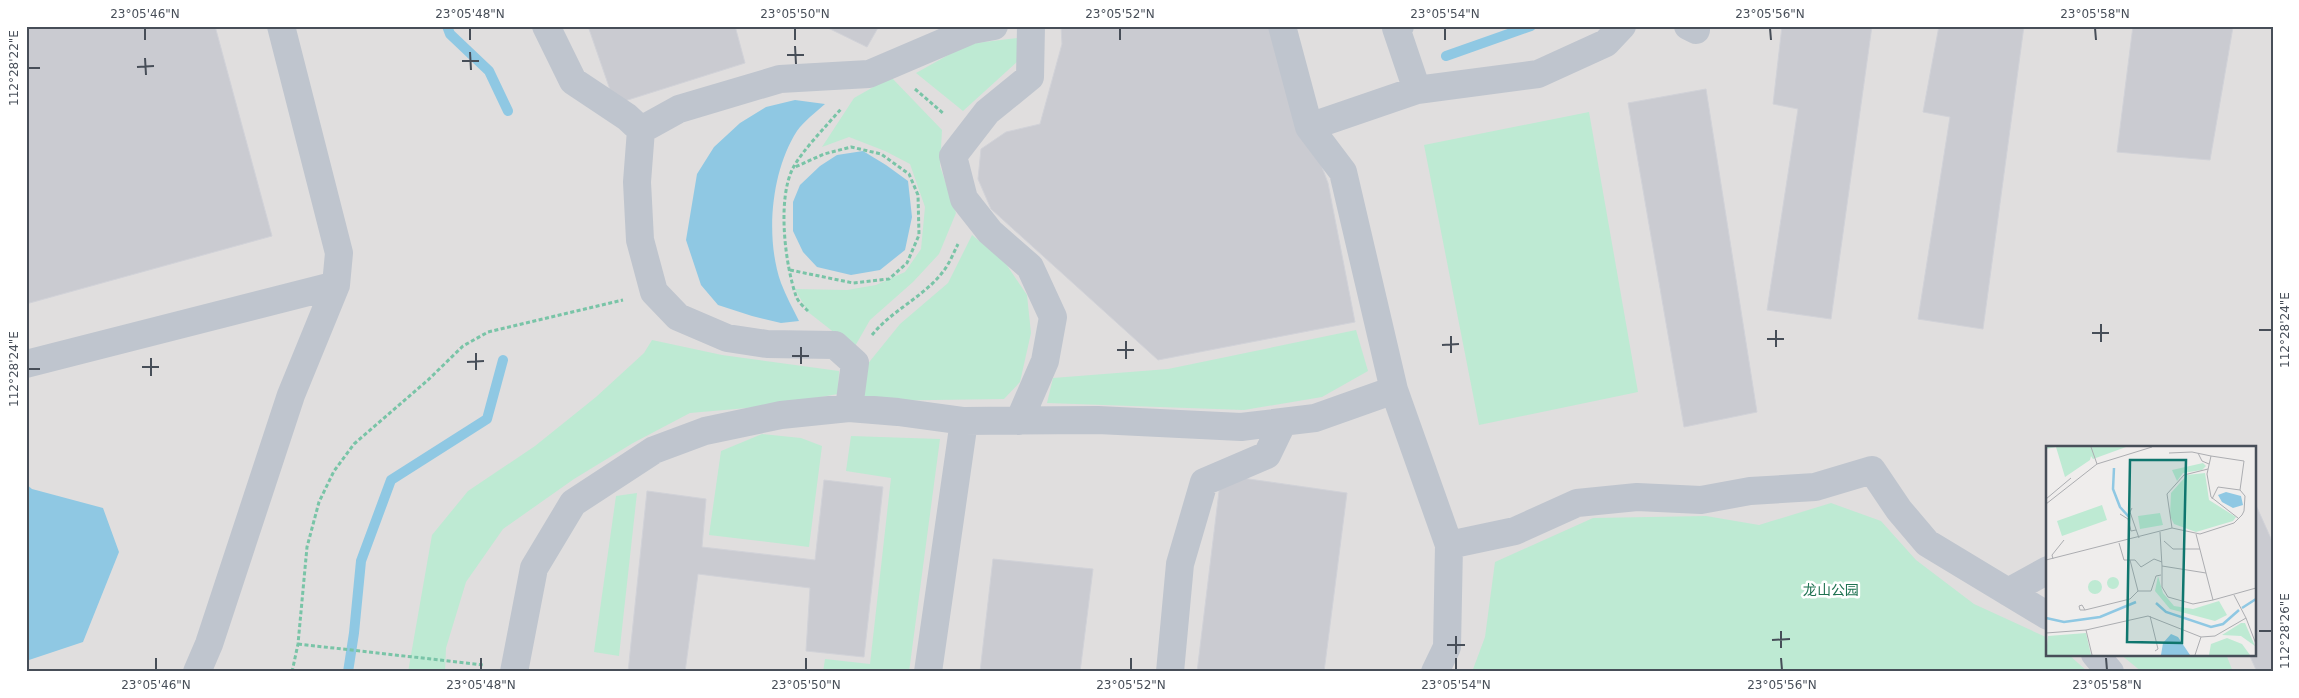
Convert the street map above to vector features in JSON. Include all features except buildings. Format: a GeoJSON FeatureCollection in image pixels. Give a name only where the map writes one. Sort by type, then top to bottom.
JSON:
{"type":"FeatureCollection","features":[{"type":"Feature","properties":{"kind":"street"},"geometry":{"type":"LineString","coordinates":[[197,672],[209,644],[291,395],[336,285],[339,253],[281,26]]}},
{"type":"Feature","properties":{"kind":"street"},"geometry":{"type":"LineString","coordinates":[[546,26],[573,81],[627,117],[641,130]]}},
{"type":"Feature","properties":{"kind":"street"},"geometry":{"type":"LineString","coordinates":[[641,130],[679,109],[780,79],[869,74],[972,30],[994,26]]}},
{"type":"Feature","properties":{"kind":"street"},"geometry":{"type":"LineString","coordinates":[[1019,420],[1045,360],[1053,316],[1030,267],[990,232],[964,199],[953,156],[986,112],[1030,77],[1032,26]]}},
{"type":"Feature","properties":{"kind":"street"},"geometry":{"type":"LineString","coordinates":[[1282,26],[1309,127],[1343,172],[1394,390],[1449,545],[1447,647],[1435,672]]}},
{"type":"Feature","properties":{"kind":"street"},"geometry":{"type":"LineString","coordinates":[[1400,26],[1396,28],[1417,90]]}},
{"type":"Feature","properties":{"kind":"street"},"geometry":{"type":"LineString","coordinates":[[1309,127],[1417,90],[1538,74],[1606,43],[1622,26]]}},
{"type":"Feature","properties":{"kind":"street"},"geometry":{"type":"LineString","coordinates":[[641,130],[637,182],[640,240],[654,292],[678,317],[726,338],[767,344],[835,345],[855,363],[849,408]]}},
{"type":"Feature","properties":{"kind":"street"},"geometry":{"type":"LineString","coordinates":[[26,364],[336,285]]}},
{"type":"Feature","properties":{"kind":"street"},"geometry":{"type":"LineString","coordinates":[[514,670],[534,568],[573,503],[654,450],[705,431],[781,416],[849,408],[898,412],[964,422],[1098,420],[1241,428],[1316,418],[1394,390]]}},
{"type":"Feature","properties":{"kind":"street"},"geometry":{"type":"LineString","coordinates":[[928,672],[964,422]]}},
{"type":"Feature","properties":{"kind":"street"},"geometry":{"type":"LineString","coordinates":[[1170,672],[1180,564],[1204,482],[1267,455],[1283,422]]}},
{"type":"Feature","properties":{"kind":"street"},"geometry":{"type":"LineString","coordinates":[[1449,545],[1515,531],[1577,503],[1637,497],[1701,500],[1750,491],[1815,487],[1872,470],[1899,510],[1927,543],[2046,615]]}},
{"type":"Feature","properties":{"kind":"street"},"geometry":{"type":"LineString","coordinates":[[2008,592],[2046,571]]}},
{"type":"Feature","properties":{"kind":"street"},"geometry":{"type":"LineString","coordinates":[[2097,656],[2110,672]]}},
{"type":"Feature","properties":{"kind":"path"},"geometry":{"type":"LineString","coordinates":[[888,66],[969,135]]}},
{"type":"Feature","properties":{"kind":"path"},"geometry":{"type":"LineString","coordinates":[[835,345],[797,298],[785,245],[783,205],[793,168],[842,108],[843,75]]}},
{"type":"Feature","properties":{"kind":"path"},"geometry":{"type":"LineString","coordinates":[[790,270],[852,283],[889,279],[907,263],[919,235],[918,196],[909,174],[881,154],[851,147],[824,154],[793,168]]}},
{"type":"Feature","properties":{"kind":"path"},"geometry":{"type":"LineString","coordinates":[[855,363],[873,333],[894,313],[926,289],[945,269],[960,240],[971,209]]}},
{"type":"Feature","properties":{"kind":"path"},"geometry":{"type":"LineString","coordinates":[[292,672],[298,644],[307,547],[319,502],[334,471],[354,444],[428,380],[463,346],[488,332],[654,292]]}},
{"type":"Feature","properties":{"kind":"path"},"geometry":{"type":"LineString","coordinates":[[298,644],[514,670]]}},
{"type":"Feature","properties":{"kind":"shaded area"},"geometry":{"type":"Polygon","coordinates":[[[26,26],[2273,26],[2273,672],[26,672],[26,26]]]}},
{"type":"Feature","properties":{"kind":"green space"},"geometry":{"type":"Polygon","coordinates":[[[1017,38],[1018,61],[963,111],[916,73],[968,44],[1017,38]]]}},
{"type":"Feature","properties":{"kind":"green space"},"geometry":{"type":"Polygon","coordinates":[[[891,77],[942,130],[940,166],[956,213],[939,254],[913,282],[870,320],[854,348],[808,312],[795,289],[847,290],[876,285],[905,272],[921,249],[925,207],[910,164],[885,151],[849,137],[822,147],[854,98],[891,77]]]}},
{"type":"Feature","properties":{"kind":"green space"},"geometry":{"type":"Polygon","coordinates":[[[1589,112],[1638,392],[1479,425],[1424,145],[1589,112]]]}},
{"type":"Feature","properties":{"kind":"green space"},"geometry":{"type":"Polygon","coordinates":[[[972,235],[1004,261],[1027,295],[1031,333],[1020,382],[1004,399],[863,401],[866,366],[900,324],[948,283],[972,235]]]}},
{"type":"Feature","properties":{"kind":"green space"},"geometry":{"type":"Polygon","coordinates":[[[1356,330],[1368,371],[1322,397],[1244,410],[1047,403],[1053,378],[1168,369],[1356,330]]]}},
{"type":"Feature","properties":{"kind":"green space"},"geometry":{"type":"Polygon","coordinates":[[[652,340],[722,355],[839,371],[838,394],[769,406],[690,413],[633,443],[574,479],[503,529],[466,582],[446,648],[445,672],[408,672],[432,535],[468,491],[535,446],[596,397],[644,353],[652,340]]]}},
{"type":"Feature","properties":{"kind":"green space"},"geometry":{"type":"Polygon","coordinates":[[[762,434],[801,438],[822,446],[809,547],[709,535],[721,451],[762,434]]]}},
{"type":"Feature","properties":{"kind":"green space"},"geometry":{"type":"Polygon","coordinates":[[[851,436],[940,439],[909,672],[823,672],[825,659],[870,664],[891,478],[846,471],[851,436]]]}},
{"type":"Feature","properties":{"kind":"green space"},"geometry":{"type":"Polygon","coordinates":[[[637,493],[619,656],[594,652],[616,496],[637,493]]]}},
{"type":"Feature","properties":{"kind":"green space","name":"龙山公园"},"geometry":{"type":"Polygon","coordinates":[[[1831,503],[1881,521],[1916,560],[1974,604],[2046,637],[2046,656],[2070,656],[2088,672],[1472,672],[1485,637],[1495,562],[1593,518],[1706,516],[1759,525],[1831,503]]]}},
{"type":"Feature","properties":{"kind":"green space"},"geometry":{"type":"Polygon","coordinates":[[[2122,656],[2227,656],[2233,672],[2142,672],[2122,656]]]}},
{"type":"Feature","properties":{"kind":"water"},"geometry":{"type":"Polygon","coordinates":[[[795,100],[825,104],[797,131],[781,165],[776,185],[772,226],[776,265],[783,288],[799,321],[781,323],[718,305],[701,285],[686,240],[697,174],[714,147],[740,123],[766,107],[795,100]]]}},
{"type":"Feature","properties":{"kind":"water"},"geometry":{"type":"Polygon","coordinates":[[[863,151],[908,181],[912,217],[905,250],[880,270],[851,275],[817,267],[803,252],[793,231],[793,202],[800,185],[820,166],[837,155],[863,151]]]}},
{"type":"Feature","properties":{"kind":"water"},"geometry":{"type":"Polygon","coordinates":[[[26,484],[32,489],[103,508],[119,552],[83,642],[26,661],[26,484]]]}},
{"type":"Feature","properties":{"kind":"waterway"},"geometry":{"type":"LineString","coordinates":[[447,26],[450,34],[489,71],[508,111]]}},
{"type":"Feature","properties":{"kind":"waterway"},"geometry":{"type":"LineString","coordinates":[[1446,56],[1531,26]]}},
{"type":"Feature","properties":{"kind":"waterway"},"geometry":{"type":"LineString","coordinates":[[348,672],[361,561],[391,480],[487,419],[503,360]]}}]}
